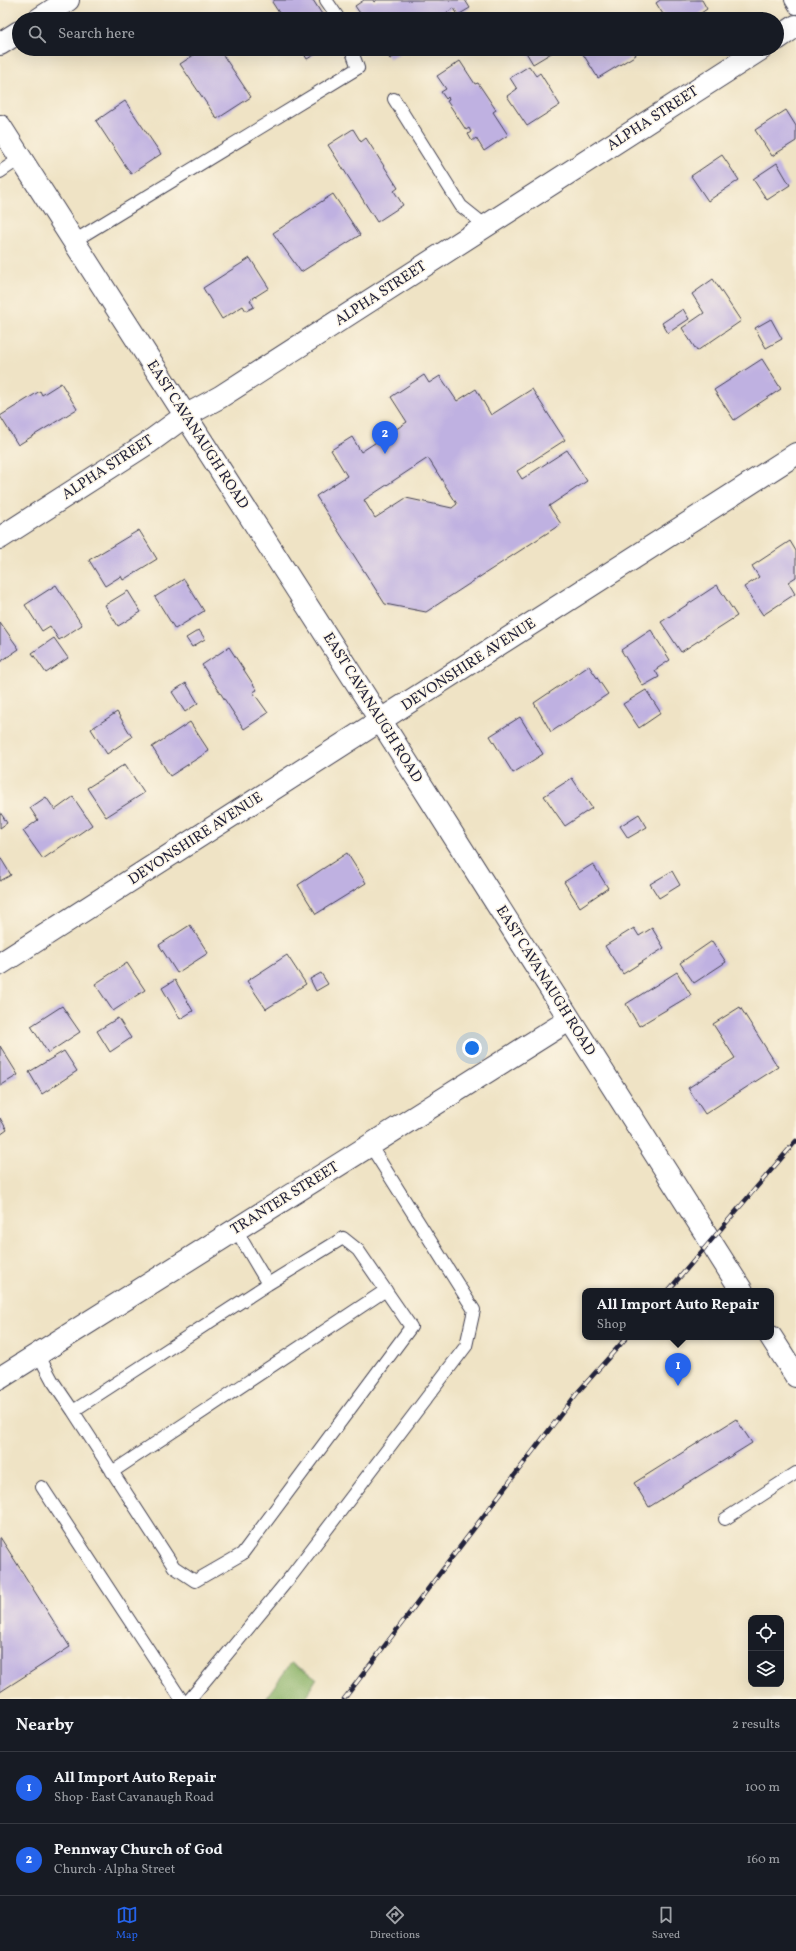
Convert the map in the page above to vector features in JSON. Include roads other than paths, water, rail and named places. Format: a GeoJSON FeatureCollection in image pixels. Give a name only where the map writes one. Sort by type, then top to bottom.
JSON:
{"type":"FeatureCollection","features":[{"type":"Feature","properties":{"kind":"street"},"geometry":{"type":"LineString","coordinates":[[49,12],[68,0]]}},
{"type":"Feature","properties":{"kind":"street"},"geometry":{"type":"LineString","coordinates":[[784,34],[796,26]]}},
{"type":"Feature","properties":{"kind":"street"},"geometry":{"type":"LineString","coordinates":[[0,44],[12,36]]}},
{"type":"Feature","properties":{"kind":"street","name":"ALPHA STREET"},"geometry":{"type":"LineString","coordinates":[[0,538],[148,443],[185,416],[220,397],[750,56]]}},
{"type":"Feature","properties":{"kind":"street","name":"EAST CAVANAUGH ROAD"},"geometry":{"type":"LineString","coordinates":[[0,126],[740,1288]]}},
{"type":"Feature","properties":{"kind":"street","name":"DEVONSHIRE AVENUE"},"geometry":{"type":"LineString","coordinates":[[0,964],[381,722],[796,454]]}},
{"type":"Feature","properties":{"kind":"street","name":"TRANTER STREET"},"geometry":{"type":"LineString","coordinates":[[0,1378],[569,1020]]}},
{"type":"Feature","properties":{"kind":"street"},"geometry":{"type":"LineString","coordinates":[[773,1340],[796,1376]]}},
{"type":"Feature","properties":{"kind":"lane"},"geometry":{"type":"LineString","coordinates":[[326,0],[334,12]]}},
{"type":"Feature","properties":{"kind":"lane"},"geometry":{"type":"LineString","coordinates":[[791,0],[796,8]]}},
{"type":"Feature","properties":{"kind":"lane"},"geometry":{"type":"LineString","coordinates":[[74,241],[358,68],[354,56]]}},
{"type":"Feature","properties":{"kind":"lane"},"geometry":{"type":"LineString","coordinates":[[394,99],[461,206],[486,226]]}},
{"type":"Feature","properties":{"kind":"lane"},"geometry":{"type":"LineString","coordinates":[[0,172],[21,158]]}},
{"type":"Feature","properties":{"kind":"lane"},"geometry":{"type":"LineString","coordinates":[[190,1699],[292,1575],[466,1346],[474,1310],[370,1145]]}},
{"type":"Feature","properties":{"kind":"lane"},"geometry":{"type":"LineString","coordinates":[[236,1230],[268,1284]]}},
{"type":"Feature","properties":{"kind":"lane"},"geometry":{"type":"LineString","coordinates":[[38,1354],[52,1380],[174,1567],[195,1581],[242,1554],[411,1326],[358,1250],[343,1238],[268,1284],[73,1411]]}},
{"type":"Feature","properties":{"kind":"lane"},"geometry":{"type":"LineString","coordinates":[[112,1472],[386,1290]]}},
{"type":"Feature","properties":{"kind":"lane"},"geometry":{"type":"LineString","coordinates":[[724,1518],[796,1473]]}},
{"type":"Feature","properties":{"kind":"lane"},"geometry":{"type":"LineString","coordinates":[[42,1487],[181,1699]]}},
{"type":"Feature","properties":{"kind":"railway"},"geometry":{"type":"LineString","coordinates":[[671,1288],[796,1141]]}},
{"type":"Feature","properties":{"kind":"railway"},"geometry":{"type":"LineString","coordinates":[[344,1699],[578,1392],[624,1340]]}},
{"type":"Feature","properties":{"kind":"place","name":"Pennway Church of God"},"geometry":{"type":"Point","coordinates":[385,454]}},
{"type":"Feature","properties":{"kind":"place","name":"All Import Auto Repair"},"geometry":{"type":"Point","coordinates":[678,1386]}}]}
